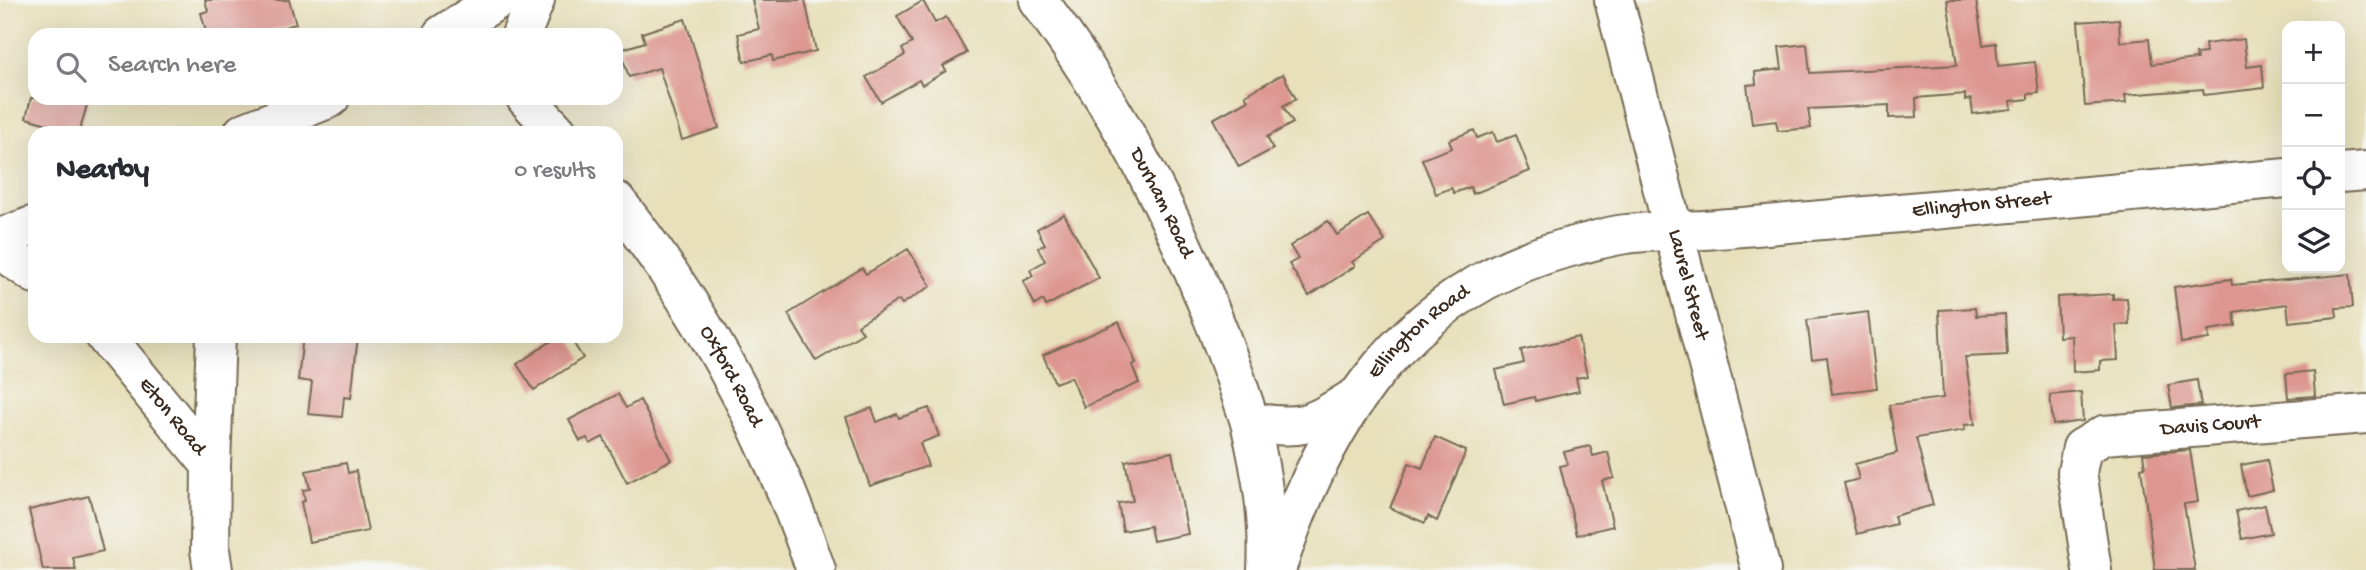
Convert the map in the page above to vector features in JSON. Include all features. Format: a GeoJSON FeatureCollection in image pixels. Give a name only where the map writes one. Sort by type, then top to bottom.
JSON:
{"type":"FeatureCollection","features":[{"type":"Feature","properties":{"kind":"street"},"geometry":{"type":"LineString","coordinates":[[451,24],[497,0]]}},
{"type":"Feature","properties":{"kind":"street"},"geometry":{"type":"LineString","coordinates":[[524,28],[535,0]]}},
{"type":"Feature","properties":{"kind":"street","name":"Durham Road"},"geometry":{"type":"LineString","coordinates":[[1038,0],[1102,95],[1163,207],[1229,356],[1250,422],[1263,486],[1268,525],[1267,570]]}},
{"type":"Feature","properties":{"kind":"street","name":"Laurel Street"},"geometry":{"type":"LineString","coordinates":[[1614,0],[1761,570]]}},
{"type":"Feature","properties":{"kind":"street"},"geometry":{"type":"LineString","coordinates":[[261,126],[313,105]]}},
{"type":"Feature","properties":{"kind":"street"},"geometry":{"type":"LineString","coordinates":[[301,126],[322,105]]}},
{"type":"Feature","properties":{"kind":"street"},"geometry":{"type":"LineString","coordinates":[[533,105],[553,126]]}},
{"type":"Feature","properties":{"kind":"street"},"geometry":{"type":"LineString","coordinates":[[545,105],[556,126]]}},
{"type":"Feature","properties":{"kind":"street"},"geometry":{"type":"LineString","coordinates":[[2345,173],[2366,171]]}},
{"type":"Feature","properties":{"kind":"street","name":"Ellington Street"},"geometry":{"type":"LineString","coordinates":[[1674,231],[2282,178]]}},
{"type":"Feature","properties":{"kind":"street","name":"Oxford Road"},"geometry":{"type":"LineString","coordinates":[[623,211],[676,283],[732,377],[776,463],[816,570]]}},
{"type":"Feature","properties":{"kind":"street"},"geometry":{"type":"LineString","coordinates":[[0,238],[28,228]]}},
{"type":"Feature","properties":{"kind":"street","name":"Ellington Road"},"geometry":{"type":"LineString","coordinates":[[1276,570],[1304,497],[1325,452],[1360,394],[1398,345],[1423,322],[1459,295],[1493,275],[1552,252],[1624,234],[1674,231]]}},
{"type":"Feature","properties":{"kind":"street"},"geometry":{"type":"LineString","coordinates":[[0,250],[28,269]]}},
{"type":"Feature","properties":{"kind":"street","name":"Eton Road"},"geometry":{"type":"LineString","coordinates":[[110,343],[211,465]]}},
{"type":"Feature","properties":{"kind":"street","name":"Eton Road"},"geometry":{"type":"LineString","coordinates":[[213,570],[210,550],[211,465],[216,343]]}},
{"type":"Feature","properties":{"kind":"street"},"geometry":{"type":"LineString","coordinates":[[1250,422],[1299,427],[1320,419],[1360,394]]}},
{"type":"Feature","properties":{"kind":"street","name":"Davis Court"},"geometry":{"type":"LineString","coordinates":[[2092,570],[2077,472],[2082,448],[2104,435],[2366,414]]}},
{"type":"Feature","properties":{"kind":"building"},"geometry":{"type":"Polygon","coordinates":[[[205,0],[289,0],[296,24],[281,28],[205,28],[201,13],[208,11],[205,0]]]}},
{"type":"Feature","properties":{"kind":"building"},"geometry":{"type":"Polygon","coordinates":[[[752,0],[805,0],[816,51],[773,61],[772,55],[744,62],[738,34],[759,29],[752,0]]]}},
{"type":"Feature","properties":{"kind":"building"},"geometry":{"type":"Polygon","coordinates":[[[1947,0],[1976,0],[1983,45],[1996,43],[1998,66],[2035,62],[2039,93],[2028,94],[2028,99],[2011,101],[2012,109],[1973,114],[1971,99],[1965,100],[1965,94],[1916,98],[1917,117],[1889,118],[1889,105],[1808,109],[1811,128],[1778,131],[1776,121],[1752,124],[1747,85],[1756,84],[1755,72],[1782,69],[1779,47],[1807,44],[1810,73],[1957,65],[1947,0]]]}},
{"type":"Feature","properties":{"kind":"building"},"geometry":{"type":"Polygon","coordinates":[[[923,1],[935,23],[946,17],[967,53],[943,66],[946,71],[922,85],[919,80],[881,102],[866,77],[905,55],[902,49],[912,43],[897,16],[923,1]]]}},
{"type":"Feature","properties":{"kind":"building"},"geometry":{"type":"Polygon","coordinates":[[[685,19],[719,128],[682,140],[659,68],[629,77],[623,49],[645,42],[642,33],[685,19]]]}},
{"type":"Feature","properties":{"kind":"building"},"geometry":{"type":"Polygon","coordinates":[[[2119,19],[2120,42],[2149,39],[2152,64],[2197,59],[2196,54],[2206,53],[2205,44],[2244,39],[2247,67],[2262,65],[2264,88],[2204,95],[2203,89],[2125,95],[2126,103],[2085,106],[2078,22],[2119,19]]]}},
{"type":"Feature","properties":{"kind":"building"},"geometry":{"type":"Polygon","coordinates":[[[1283,74],[1296,99],[1283,106],[1293,123],[1267,137],[1273,149],[1239,167],[1213,119],[1248,100],[1245,95],[1283,74]]]}},
{"type":"Feature","properties":{"kind":"building"},"geometry":{"type":"Polygon","coordinates":[[[29,105],[87,105],[81,126],[54,126],[26,118],[29,105]]]}},
{"type":"Feature","properties":{"kind":"building"},"geometry":{"type":"Polygon","coordinates":[[[1474,130],[1477,138],[1493,132],[1497,142],[1516,135],[1530,171],[1473,194],[1470,187],[1454,193],[1451,188],[1436,194],[1422,159],[1452,148],[1449,140],[1474,130]]]}},
{"type":"Feature","properties":{"kind":"building"},"geometry":{"type":"Polygon","coordinates":[[[1064,214],[1099,278],[1046,306],[1043,300],[1035,305],[1023,281],[1033,276],[1030,270],[1045,261],[1038,248],[1045,244],[1037,229],[1064,214]]]}},
{"type":"Feature","properties":{"kind":"building"},"geometry":{"type":"Polygon","coordinates":[[[1368,215],[1385,241],[1352,262],[1355,266],[1309,296],[1289,264],[1298,259],[1290,246],[1328,221],[1337,235],[1368,215]]]}},
{"type":"Feature","properties":{"kind":"building"},"geometry":{"type":"Polygon","coordinates":[[[908,249],[931,286],[902,304],[899,300],[858,325],[863,333],[816,361],[788,314],[862,268],[866,274],[908,249]]]}},
{"type":"Feature","properties":{"kind":"building"},"geometry":{"type":"Polygon","coordinates":[[[2350,274],[2353,307],[2336,308],[2337,317],[2289,322],[2287,304],[2234,312],[2236,326],[2208,330],[2209,339],[2181,343],[2174,287],[2231,279],[2232,285],[2350,274]]]}},
{"type":"Feature","properties":{"kind":"building"},"geometry":{"type":"Polygon","coordinates":[[[2113,294],[2113,299],[2127,298],[2129,324],[2116,325],[2118,360],[2100,361],[2100,370],[2073,372],[2072,336],[2059,337],[2057,297],[2113,294]]]}},
{"type":"Feature","properties":{"kind":"building"},"geometry":{"type":"Polygon","coordinates":[[[1975,308],[1976,316],[2005,314],[2007,355],[1965,357],[1975,424],[1964,425],[1965,430],[1916,438],[1933,505],[1894,516],[1896,524],[1857,534],[1844,483],[1859,479],[1855,464],[1897,453],[1889,405],[1943,398],[1939,310],[1975,308]]]}},
{"type":"Feature","properties":{"kind":"building"},"geometry":{"type":"Polygon","coordinates":[[[1868,312],[1877,388],[1832,394],[1827,357],[1812,359],[1807,320],[1868,312]]]}},
{"type":"Feature","properties":{"kind":"building"},"geometry":{"type":"Polygon","coordinates":[[[1119,322],[1136,363],[1132,365],[1139,383],[1084,407],[1071,377],[1055,383],[1043,355],[1119,322]]]}},
{"type":"Feature","properties":{"kind":"building"},"geometry":{"type":"Polygon","coordinates":[[[1578,337],[1587,376],[1576,378],[1579,391],[1535,401],[1534,397],[1504,404],[1496,370],[1524,363],[1521,350],[1578,337]]]}},
{"type":"Feature","properties":{"kind":"building"},"geometry":{"type":"Polygon","coordinates":[[[302,343],[357,343],[351,398],[344,397],[342,417],[308,414],[312,382],[298,380],[302,343]]]}},
{"type":"Feature","properties":{"kind":"building"},"geometry":{"type":"Polygon","coordinates":[[[548,343],[573,343],[583,358],[534,390],[517,364],[548,343]]]}},
{"type":"Feature","properties":{"kind":"building"},"geometry":{"type":"Polygon","coordinates":[[[2313,371],[2315,396],[2288,398],[2286,374],[2313,371]]]}},
{"type":"Feature","properties":{"kind":"building"},"geometry":{"type":"Polygon","coordinates":[[[2197,380],[2201,405],[2172,408],[2168,385],[2197,380]]]}},
{"type":"Feature","properties":{"kind":"building"},"geometry":{"type":"Polygon","coordinates":[[[2081,392],[2083,421],[2053,425],[2050,395],[2081,392]]]}},
{"type":"Feature","properties":{"kind":"building"},"geometry":{"type":"Polygon","coordinates":[[[618,394],[626,408],[640,400],[671,460],[627,483],[603,437],[590,444],[587,438],[580,441],[569,420],[618,394]]]}},
{"type":"Feature","properties":{"kind":"building"},"geometry":{"type":"Polygon","coordinates":[[[872,408],[877,422],[897,414],[899,418],[929,408],[939,436],[920,443],[928,466],[870,486],[846,417],[872,408]]]}},
{"type":"Feature","properties":{"kind":"building"},"geometry":{"type":"Polygon","coordinates":[[[1435,437],[1466,451],[1437,521],[1428,516],[1425,523],[1390,508],[1409,463],[1422,468],[1435,437]]]}},
{"type":"Feature","properties":{"kind":"building"},"geometry":{"type":"Polygon","coordinates":[[[1590,446],[1593,456],[1608,452],[1614,478],[1602,481],[1613,526],[1577,535],[1560,466],[1568,464],[1564,452],[1590,446]]]}},
{"type":"Feature","properties":{"kind":"building"},"geometry":{"type":"Polygon","coordinates":[[[2190,450],[2198,502],[2184,504],[2195,570],[2155,570],[2141,468],[2145,467],[2143,454],[2190,450]]]}},
{"type":"Feature","properties":{"kind":"building"},"geometry":{"type":"Polygon","coordinates":[[[1172,452],[1188,534],[1153,541],[1150,526],[1123,531],[1118,503],[1133,501],[1125,461],[1172,452]]]}},
{"type":"Feature","properties":{"kind":"building"},"geometry":{"type":"Polygon","coordinates":[[[2267,460],[2273,490],[2247,496],[2241,465],[2267,460]]]}},
{"type":"Feature","properties":{"kind":"building"},"geometry":{"type":"Polygon","coordinates":[[[346,463],[348,473],[356,471],[368,531],[309,542],[301,502],[305,501],[303,490],[310,489],[306,471],[346,463]]]}},
{"type":"Feature","properties":{"kind":"building"},"geometry":{"type":"Polygon","coordinates":[[[89,496],[103,551],[73,558],[76,570],[43,570],[29,510],[89,496]]]}},
{"type":"Feature","properties":{"kind":"building"},"geometry":{"type":"Polygon","coordinates":[[[2265,505],[2271,533],[2242,539],[2236,511],[2265,505]]]}}]}
